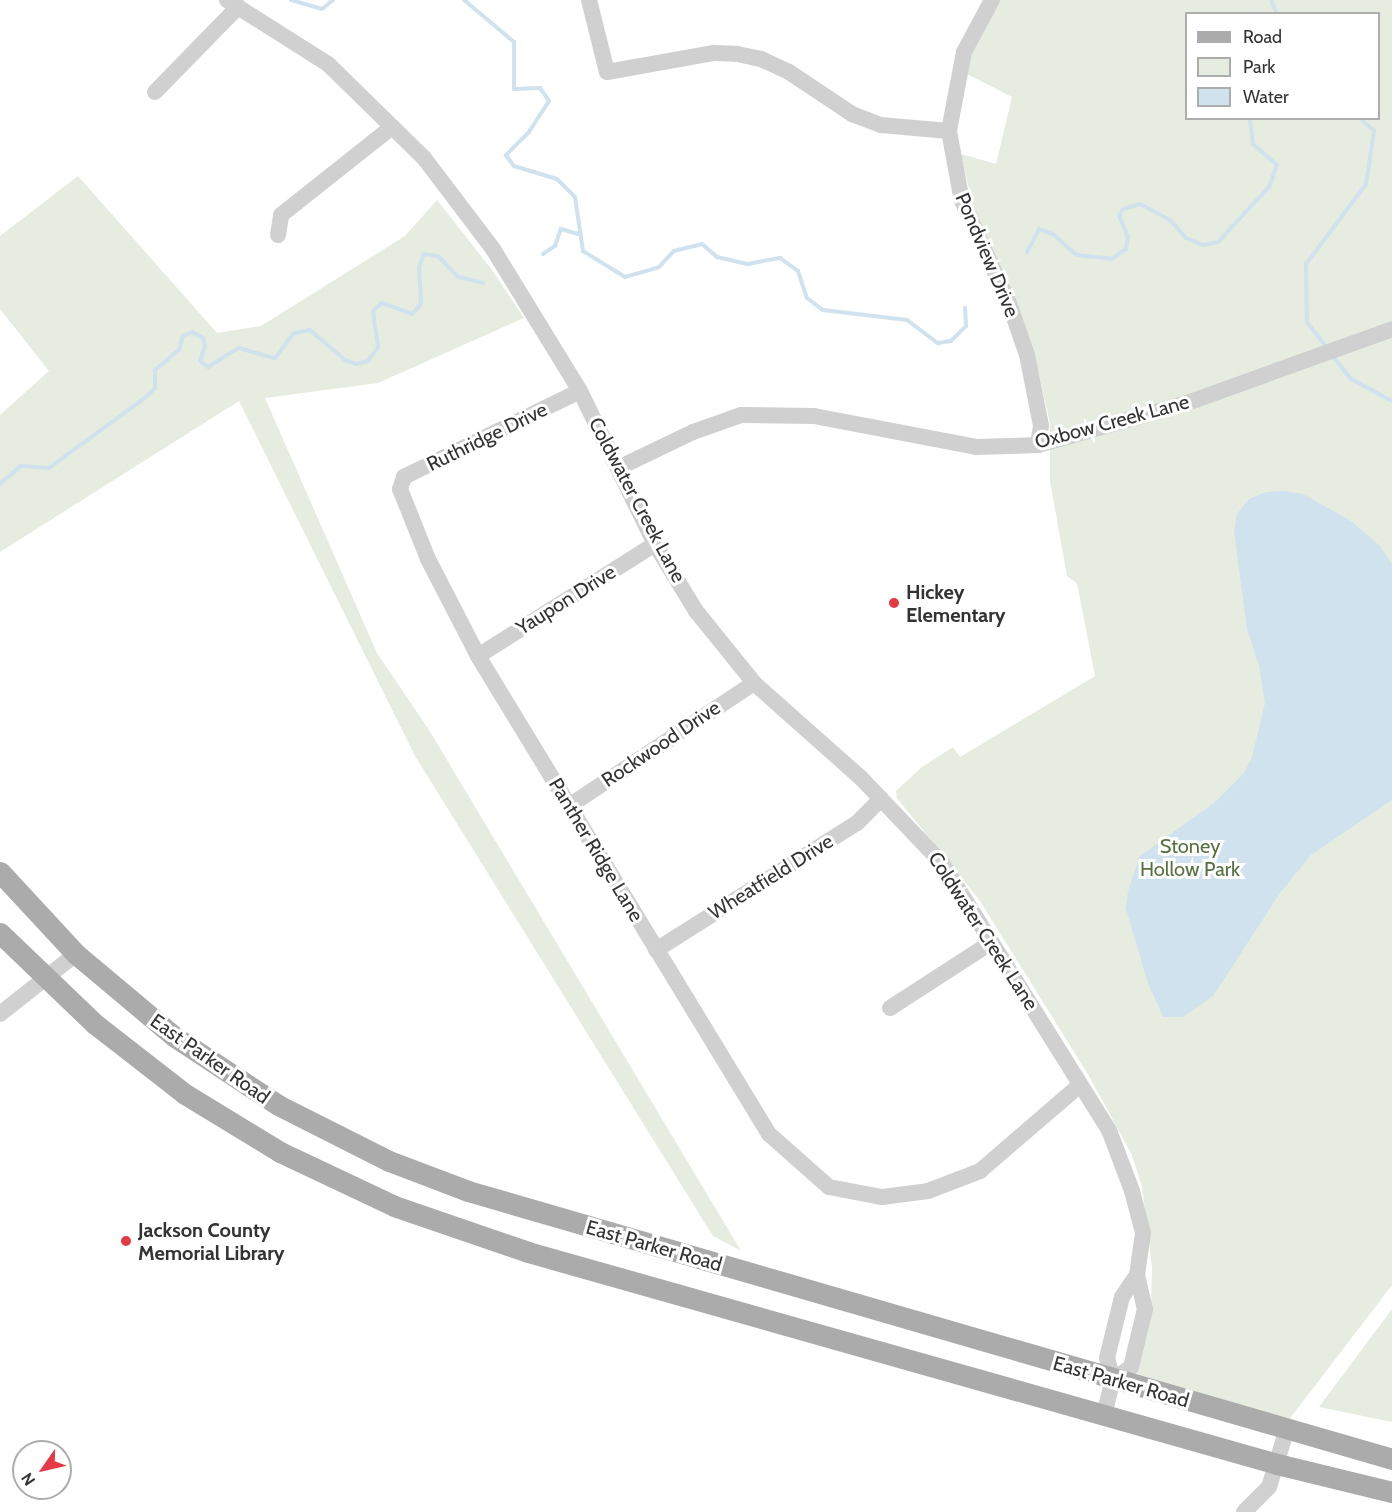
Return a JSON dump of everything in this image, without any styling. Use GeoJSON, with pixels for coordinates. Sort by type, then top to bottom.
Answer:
{"type":"FeatureCollection","features":[{"type":"Feature","properties":{"kind":"main road","name":"East Parker Road"},"geometry":{"type":"LineString","coordinates":[[0,872],[76,954],[182,1043],[278,1106],[326,1132],[468,1191],[1113,1380],[1392,1459]]}},
{"type":"Feature","properties":{"kind":"main road","name":"East Parker Road"},"geometry":{"type":"LineString","coordinates":[[0,933],[45,980],[117,1043],[200,1104],[342,1184],[463,1232],[1277,1464],[1392,1492]]}},
{"type":"Feature","properties":{"kind":"street"},"geometry":{"type":"LineString","coordinates":[[589,0],[607,72],[714,52],[737,54],[761,59],[789,72],[852,114],[881,125],[949,131]]}},
{"type":"Feature","properties":{"kind":"street","name":"Pondview Drive"},"geometry":{"type":"LineString","coordinates":[[992,0],[964,52],[949,131],[962,201],[1009,303],[1027,355],[1041,426],[1038,445]]}},
{"type":"Feature","properties":{"kind":"street"},"geometry":{"type":"LineString","coordinates":[[155,92],[233,4]]}},
{"type":"Feature","properties":{"kind":"street","name":"Coldwater Creek Lane"},"geometry":{"type":"LineString","coordinates":[[233,4],[328,64],[424,158],[493,249],[580,390],[655,544],[696,611],[754,682],[881,798],[942,863],[1109,1130],[1132,1191],[1143,1233],[1137,1275],[1145,1309],[1131,1367],[1113,1380]]}},
{"type":"Feature","properties":{"kind":"street"},"geometry":{"type":"LineString","coordinates":[[278,235],[281,215],[392,127]]}},
{"type":"Feature","properties":{"kind":"street","name":"Oxbow Creek Lane"},"geometry":{"type":"LineString","coordinates":[[618,468],[693,432],[741,415],[814,416],[976,447],[1038,445],[1187,403],[1392,329]]}},
{"type":"Feature","properties":{"kind":"street","name":"Ruthridge Drive"},"geometry":{"type":"LineString","coordinates":[[400,489],[404,477],[580,390]]}},
{"type":"Feature","properties":{"kind":"street","name":"Panther Ridge Lane"},"geometry":{"type":"LineString","coordinates":[[400,489],[428,559],[478,656],[656,950],[770,1134],[829,1187],[882,1197],[928,1191],[980,1171],[1080,1085]]}},
{"type":"Feature","properties":{"kind":"street","name":"Yaupon Drive"},"geometry":{"type":"LineString","coordinates":[[478,656],[655,544]]}},
{"type":"Feature","properties":{"kind":"street","name":"Rockwood Drive"},"geometry":{"type":"LineString","coordinates":[[569,806],[754,682]]}},
{"type":"Feature","properties":{"kind":"street","name":"Wheatfield Drive"},"geometry":{"type":"LineString","coordinates":[[656,950],[857,822],[881,798]]}},
{"type":"Feature","properties":{"kind":"street"},"geometry":{"type":"LineString","coordinates":[[890,1008],[992,942]]}},
{"type":"Feature","properties":{"kind":"street"},"geometry":{"type":"LineString","coordinates":[[0,1014],[76,954]]}},
{"type":"Feature","properties":{"kind":"street","name":"Coldwater Creek Lane"},"geometry":{"type":"LineString","coordinates":[[1104,1415],[1113,1380],[1107,1359],[1122,1297],[1137,1275]]}},
{"type":"Feature","properties":{"kind":"street"},"geometry":{"type":"LineString","coordinates":[[1244,1512],[1269,1487],[1287,1429]]}},
{"type":"Feature","properties":{"kind":"green space","name":"Stoney Hollow Park"},"geometry":{"type":"Polygon","coordinates":[[[991,0],[1392,0],[1392,1285],[1288,1421],[1136,1377],[1151,1306],[1152,1267],[1142,1187],[1132,1155],[1089,1076],[980,901],[897,798],[896,791],[922,767],[953,747],[960,757],[1095,676],[1077,583],[1067,576],[1050,481],[1050,424],[1036,362],[973,207],[961,154],[996,164],[1012,97],[965,73],[991,0]]]}},
{"type":"Feature","properties":{"kind":"green space"},"geometry":{"type":"Polygon","coordinates":[[[78,176],[217,333],[261,326],[405,236],[437,200],[492,270],[524,318],[378,383],[265,398],[377,653],[429,730],[741,1251],[713,1236],[415,756],[239,401],[0,552],[0,415],[49,371],[0,309],[0,236],[78,176]]]}},
{"type":"Feature","properties":{"kind":"green space"},"geometry":{"type":"Polygon","coordinates":[[[1392,1309],[1392,1422],[1319,1407],[1392,1309]]]}},
{"type":"Feature","properties":{"kind":"water"},"geometry":{"type":"Polygon","coordinates":[[[1285,491],[1303,494],[1351,521],[1380,546],[1392,564],[1392,800],[1311,855],[1280,893],[1213,996],[1183,1017],[1163,1017],[1148,983],[1126,909],[1128,891],[1140,856],[1214,803],[1244,773],[1252,757],[1265,703],[1259,666],[1247,629],[1234,531],[1237,514],[1249,499],[1266,492],[1285,491]]]}},
{"type":"Feature","properties":{"kind":"waterway"},"geometry":{"type":"LineString","coordinates":[[291,0],[322,9],[333,0]]}},
{"type":"Feature","properties":{"kind":"waterway"},"geometry":{"type":"LineString","coordinates":[[464,0],[514,42],[514,89],[540,88],[549,101],[529,132],[506,155],[514,166],[557,179],[575,197],[583,251],[625,277],[659,267],[674,251],[702,244],[717,257],[748,264],[780,258],[798,271],[807,298],[823,310],[907,320],[938,343],[951,341],[966,326],[965,308]]}},
{"type":"Feature","properties":{"kind":"waterway"},"geometry":{"type":"LineString","coordinates":[[1271,0],[1276,12]]}},
{"type":"Feature","properties":{"kind":"waterway"},"geometry":{"type":"LineString","coordinates":[[1027,252],[1039,229],[1053,234],[1076,255],[1112,259],[1126,249],[1128,237],[1119,216],[1123,209],[1140,204],[1170,220],[1186,238],[1203,245],[1218,242],[1269,187],[1277,165],[1253,144],[1250,120]]}},
{"type":"Feature","properties":{"kind":"waterway"},"geometry":{"type":"LineString","coordinates":[[1328,349],[1307,322],[1306,264],[1366,184],[1374,131],[1362,120]]}},
{"type":"Feature","properties":{"kind":"waterway"},"geometry":{"type":"LineString","coordinates":[[543,254],[555,246],[561,229],[578,234]]}},
{"type":"Feature","properties":{"kind":"waterway"},"geometry":{"type":"LineString","coordinates":[[0,484],[21,466],[49,468],[146,397],[155,388],[155,370],[179,350],[183,336],[192,332],[203,338],[205,346],[200,361],[208,367],[239,348],[275,358],[294,333],[310,330],[345,360],[356,364],[368,361],[378,347],[373,311],[382,303],[412,314],[421,304],[419,267],[424,254],[438,256],[458,277],[483,283]]}},
{"type":"Feature","properties":{"kind":"waterway"},"geometry":{"type":"LineString","coordinates":[[1332,355],[1351,379],[1392,401]]}},
{"type":"Feature","properties":{"kind":"place","name":"Hickey Elementary"},"geometry":{"type":"Point","coordinates":[894,603]}},
{"type":"Feature","properties":{"kind":"place","name":"Jackson County Memorial Library"},"geometry":{"type":"Point","coordinates":[126,1241]}}]}
